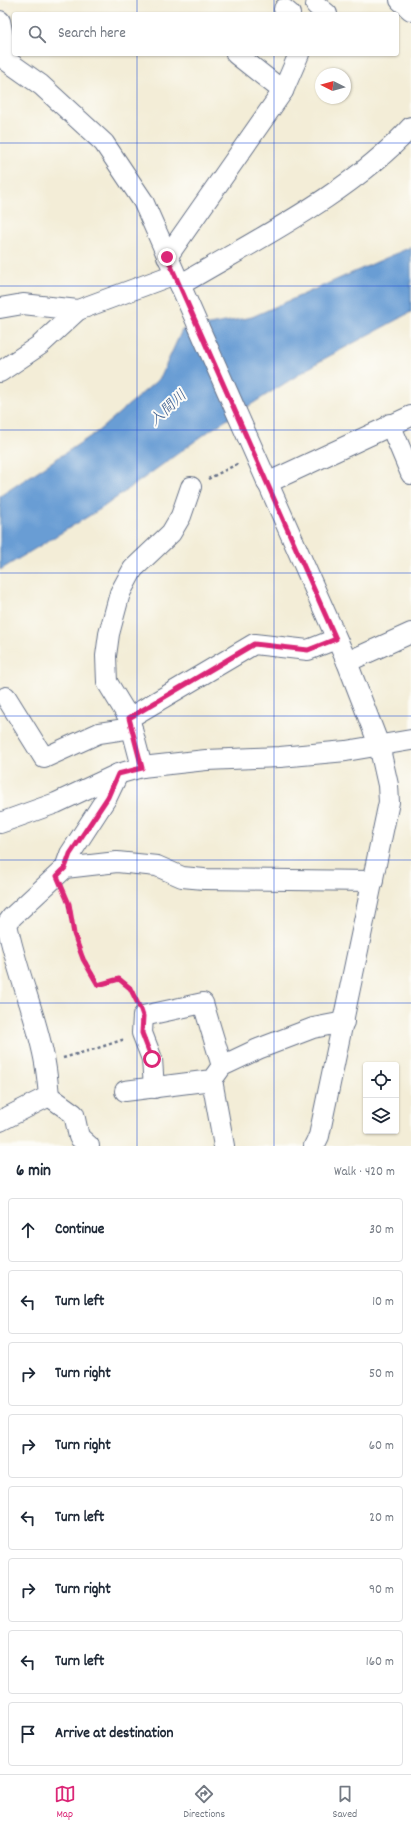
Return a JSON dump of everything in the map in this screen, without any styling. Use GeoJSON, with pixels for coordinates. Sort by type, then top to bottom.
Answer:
{"type":"FeatureCollection","features":[{"type":"Feature","properties":{"kind":"street"},"geometry":{"type":"LineString","coordinates":[[400,0],[411,10]]}},
{"type":"Feature","properties":{"kind":"street"},"geometry":{"type":"LineString","coordinates":[[0,21],[5,46],[0,56],[41,85],[104,143],[143,201],[347,662],[379,745],[388,785],[388,802],[344,1022],[319,1136],[314,1146]]}},
{"type":"Feature","properties":{"kind":"street"},"geometry":{"type":"LineString","coordinates":[[239,56],[283,90]]}},
{"type":"Feature","properties":{"kind":"street"},"geometry":{"type":"LineString","coordinates":[[176,277],[283,90],[298,56]]}},
{"type":"Feature","properties":{"kind":"street"},"geometry":{"type":"LineString","coordinates":[[0,372],[40,345],[78,310],[176,277],[328,197],[394,145],[411,127]]}},
{"type":"Feature","properties":{"kind":"street"},"geometry":{"type":"LineString","coordinates":[[0,308],[23,304],[78,310]]}},
{"type":"Feature","properties":{"kind":"street"},"geometry":{"type":"LineString","coordinates":[[267,483],[390,424],[411,416]]}},
{"type":"Feature","properties":{"kind":"street"},"geometry":{"type":"LineString","coordinates":[[390,424],[411,474]]}},
{"type":"Feature","properties":{"kind":"street"},"geometry":{"type":"LineString","coordinates":[[142,768],[130,723],[107,682],[106,656],[120,593],[133,569],[171,533],[181,516],[191,487]]}},
{"type":"Feature","properties":{"kind":"street"},"geometry":{"type":"LineString","coordinates":[[347,662],[411,633]]}},
{"type":"Feature","properties":{"kind":"street"},"geometry":{"type":"LineString","coordinates":[[6,697],[44,758],[99,733],[130,723],[254,644],[308,650],[336,639]]}},
{"type":"Feature","properties":{"kind":"street"},"geometry":{"type":"LineString","coordinates":[[0,823],[56,803],[118,774],[142,768],[206,760],[280,757],[339,752],[411,740]]}},
{"type":"Feature","properties":{"kind":"street"},"geometry":{"type":"LineString","coordinates":[[89,1146],[79,1137],[74,1114],[49,1096],[45,1062],[29,1003],[16,965],[7,924],[12,917],[61,872],[70,854],[108,797],[118,774]]}},
{"type":"Feature","properties":{"kind":"street"},"geometry":{"type":"LineString","coordinates":[[61,872],[117,862],[157,866],[182,877],[204,879],[233,881],[373,881]]}},
{"type":"Feature","properties":{"kind":"street"},"geometry":{"type":"LineString","coordinates":[[154,1088],[152,1059],[142,1025],[203,1003],[217,1073],[224,1146]]}},
{"type":"Feature","properties":{"kind":"street"},"geometry":{"type":"LineString","coordinates":[[124,1091],[154,1088],[217,1073],[258,1049],[313,1028],[344,1022]]}},
{"type":"Feature","properties":{"kind":"street"},"geometry":{"type":"LineString","coordinates":[[0,1121],[49,1096]]}},
{"type":"Feature","properties":{"kind":"path"},"geometry":{"type":"LineString","coordinates":[[191,487],[255,456]]}},
{"type":"Feature","properties":{"kind":"path"},"geometry":{"type":"LineString","coordinates":[[45,1062],[95,1050],[142,1025],[130,988],[119,979],[98,985],[83,959],[74,934],[69,904],[61,872]]}},
{"type":"Feature","properties":{"kind":"water","name":"入間川"},"geometry":{"type":"Polygon","coordinates":[[[411,247],[411,312],[322,360],[212,429],[102,508],[0,570],[0,496],[97,432],[160,378],[182,330],[252,317],[411,247]]]}},
{"type":"Feature","properties":{"kind":"route"},"geometry":{"type":"LineString","coordinates":[[152,1059],[142,1033],[143,1016],[130,988],[119,979],[98,985],[83,959],[74,934],[69,904],[57,876],[65,868],[70,854],[108,797],[118,774],[142,768],[129,718],[254,644],[308,650],[336,639],[167,257]]}}]}
